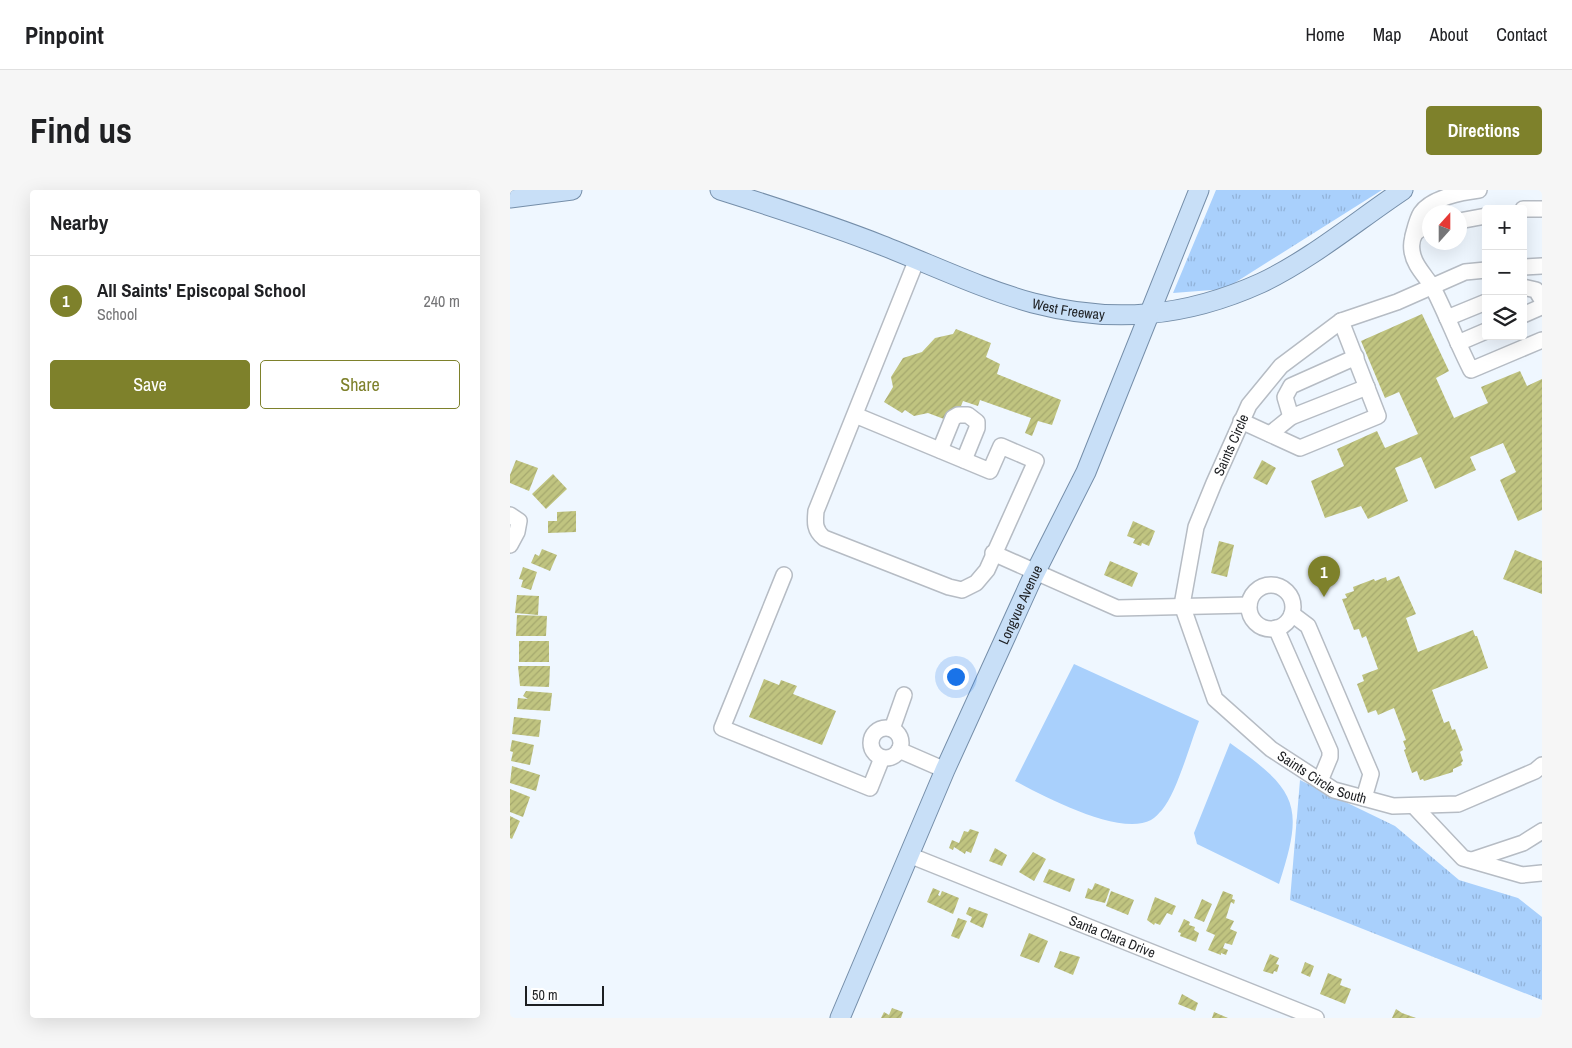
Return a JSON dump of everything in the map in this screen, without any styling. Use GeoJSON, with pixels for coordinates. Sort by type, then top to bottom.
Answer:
{"type":"FeatureCollection","features":[{"type":"Feature","properties":{"kind":"main road"},"geometry":{"type":"LineString","coordinates":[[510,198],[572,190]]}},
{"type":"Feature","properties":{"kind":"main road","name":"West Freeway"},"geometry":{"type":"LineString","coordinates":[[720,190],[823,222],[1033,303],[1094,313],[1151,315],[1196,306],[1262,282],[1307,256],[1403,190]]}},
{"type":"Feature","properties":{"kind":"main road","name":"Longvue Avenue"},"geometry":{"type":"LineString","coordinates":[[840,1018],[945,770],[1036,572],[1086,472],[1151,315],[1199,190]]}},
{"type":"Feature","properties":{"kind":"street"},"geometry":{"type":"LineString","coordinates":[[1479,190],[1469,191],[1427,206],[1420,214],[1420,231],[1412,251],[1419,268],[1432,286],[1472,370],[1542,340]]}},
{"type":"Feature","properties":{"kind":"street"},"geometry":{"type":"LineString","coordinates":[[1527,210],[1542,209]]}},
{"type":"Feature","properties":{"kind":"street"},"geometry":{"type":"LineString","coordinates":[[1467,220],[1482,217]]}},
{"type":"Feature","properties":{"kind":"street"},"geometry":{"type":"LineString","coordinates":[[855,415],[990,471],[1001,446],[1036,461],[987,570],[976,583],[962,590],[824,538],[818,533],[815,524],[816,511],[917,259]]}},
{"type":"Feature","properties":{"kind":"street"},"geometry":{"type":"LineString","coordinates":[[1527,267],[1542,266]]}},
{"type":"Feature","properties":{"kind":"street","name":"Saints Circle"},"geometry":{"type":"LineString","coordinates":[[1182,606],[1196,526],[1248,405],[1281,366],[1342,321],[1465,272],[1482,270]]}},
{"type":"Feature","properties":{"kind":"street"},"geometry":{"type":"LineString","coordinates":[[1527,288],[1540,294],[1541,309],[1527,314]]}},
{"type":"Feature","properties":{"kind":"street"},"geometry":{"type":"LineString","coordinates":[[1447,318],[1482,304]]}},
{"type":"Feature","properties":{"kind":"street"},"geometry":{"type":"LineString","coordinates":[[1241,422],[1300,448],[1378,416],[1342,321]]}},
{"type":"Feature","properties":{"kind":"street"},"geometry":{"type":"LineString","coordinates":[[1458,343],[1482,333]]}},
{"type":"Feature","properties":{"kind":"street"},"geometry":{"type":"LineString","coordinates":[[1291,417],[1285,397],[1290,386],[1356,357]]}},
{"type":"Feature","properties":{"kind":"street"},"geometry":{"type":"LineString","coordinates":[[1270,434],[1291,417],[1367,387]]}},
{"type":"Feature","properties":{"kind":"street"},"geometry":{"type":"LineString","coordinates":[[940,450],[953,418],[958,415],[968,415],[977,422],[977,428],[964,460]]}},
{"type":"Feature","properties":{"kind":"street"},"geometry":{"type":"LineString","coordinates":[[510,545],[517,532],[514,518]]}},
{"type":"Feature","properties":{"kind":"street"},"geometry":{"type":"LineString","coordinates":[[993,553],[1117,608],[1249,605]]}},
{"type":"Feature","properties":{"kind":"street"},"geometry":{"type":"LineString","coordinates":[[784,575],[722,728],[870,788],[882,758]]}},
{"type":"Feature","properties":{"kind":"street"},"geometry":{"type":"LineString","coordinates":[[1274,585],[1288,593],[1292,601],[1292,614],[1288,621],[1276,628],[1266,628],[1259,625],[1250,612],[1249,605],[1258,590],[1274,585]]}},
{"type":"Feature","properties":{"kind":"street","name":"Saints Circle South"},"geometry":{"type":"LineString","coordinates":[[1182,606],[1215,699],[1271,749],[1334,790],[1393,806],[1458,804],[1540,772]]}},
{"type":"Feature","properties":{"kind":"street"},"geometry":{"type":"LineString","coordinates":[[1292,614],[1308,626],[1371,774],[1364,798]]}},
{"type":"Feature","properties":{"kind":"street"},"geometry":{"type":"LineString","coordinates":[[1276,628],[1330,751],[1330,758],[1320,781]]}},
{"type":"Feature","properties":{"kind":"street"},"geometry":{"type":"LineString","coordinates":[[892,729],[904,694]]}},
{"type":"Feature","properties":{"kind":"street"},"geometry":{"type":"LineString","coordinates":[[892,729],[900,740],[899,750],[892,757],[882,758],[873,752],[872,738],[878,730],[892,729]]}},
{"type":"Feature","properties":{"kind":"street"},"geometry":{"type":"LineString","coordinates":[[899,750],[945,770]]}},
{"type":"Feature","properties":{"kind":"street"},"geometry":{"type":"LineString","coordinates":[[1414,806],[1463,858],[1522,875],[1542,873]]}},
{"type":"Feature","properties":{"kind":"street"},"geometry":{"type":"LineString","coordinates":[[1472,860],[1523,843],[1542,831]]}},
{"type":"Feature","properties":{"kind":"street","name":"Santa Clara Drive"},"geometry":{"type":"LineString","coordinates":[[909,855],[1316,1018]]}},
{"type":"Feature","properties":{"kind":"green space"},"geometry":{"type":"Polygon","coordinates":[[[1216,190],[1382,190],[1225,289],[1173,293],[1216,190]]]}},
{"type":"Feature","properties":{"kind":"green space"},"geometry":{"type":"Polygon","coordinates":[[[1074,664],[1199,721],[1173,792],[1162,810],[1151,820],[1137,824],[1102,819],[1082,813],[1015,781],[1074,664]]]}},
{"type":"Feature","properties":{"kind":"green space"},"geometry":{"type":"Polygon","coordinates":[[[1230,743],[1270,774],[1282,787],[1289,802],[1293,817],[1292,835],[1279,884],[1197,844],[1194,833],[1230,743]]]}},
{"type":"Feature","properties":{"kind":"green space"},"geometry":{"type":"Polygon","coordinates":[[[1300,780],[1395,826],[1459,880],[1518,898],[1542,917],[1542,1000],[1290,900],[1300,780]]]}},
{"type":"Feature","properties":{"kind":"building"},"geometry":{"type":"Polygon","coordinates":[[[1422,314],[1449,371],[1436,378],[1454,418],[1488,403],[1481,387],[1520,371],[1527,386],[1542,379],[1542,510],[1518,521],[1500,480],[1516,472],[1503,443],[1470,457],[1476,470],[1435,489],[1421,457],[1395,468],[1408,501],[1368,519],[1361,506],[1325,518],[1311,481],[1344,466],[1337,449],[1377,431],[1385,448],[1418,434],[1399,392],[1385,398],[1361,341],[1422,314]]]}},
{"type":"Feature","properties":{"kind":"building"},"geometry":{"type":"Polygon","coordinates":[[[956,329],[991,343],[986,357],[1000,364],[997,374],[1061,400],[1052,425],[1038,421],[1032,436],[1025,433],[1031,418],[980,400],[978,406],[963,401],[949,436],[939,433],[944,419],[928,413],[914,416],[905,410],[902,413],[884,402],[893,387],[891,377],[903,358],[922,352],[935,338],[953,334],[956,329]]]}},
{"type":"Feature","properties":{"kind":"building"},"geometry":{"type":"Polygon","coordinates":[[[516,460],[538,468],[529,491],[510,483],[510,475],[516,460]]]}},
{"type":"Feature","properties":{"kind":"building"},"geometry":{"type":"Polygon","coordinates":[[[1262,460],[1276,468],[1267,485],[1253,478],[1262,460]]]}},
{"type":"Feature","properties":{"kind":"building"},"geometry":{"type":"Polygon","coordinates":[[[553,474],[567,489],[546,509],[532,494],[553,474]]]}},
{"type":"Feature","properties":{"kind":"building"},"geometry":{"type":"Polygon","coordinates":[[[576,511],[576,532],[548,533],[548,521],[557,521],[557,512],[576,511]]]}},
{"type":"Feature","properties":{"kind":"building"},"geometry":{"type":"Polygon","coordinates":[[[1133,521],[1155,531],[1149,546],[1142,543],[1141,546],[1133,543],[1135,539],[1127,536],[1133,521]]]}},
{"type":"Feature","properties":{"kind":"building"},"geometry":{"type":"Polygon","coordinates":[[[1219,541],[1234,545],[1227,577],[1211,573],[1219,541]]]}},
{"type":"Feature","properties":{"kind":"building"},"geometry":{"type":"Polygon","coordinates":[[[542,549],[557,555],[550,571],[531,563],[535,554],[539,556],[542,549]]]}},
{"type":"Feature","properties":{"kind":"building"},"geometry":{"type":"Polygon","coordinates":[[[1515,550],[1542,561],[1542,594],[1503,579],[1515,550]]]}},
{"type":"Feature","properties":{"kind":"building"},"geometry":{"type":"Polygon","coordinates":[[[1110,561],[1138,573],[1132,587],[1104,575],[1110,561]]]}},
{"type":"Feature","properties":{"kind":"building"},"geometry":{"type":"Polygon","coordinates":[[[523,567],[537,572],[531,590],[521,587],[523,580],[519,579],[523,567]]]}},
{"type":"Feature","properties":{"kind":"building"},"geometry":{"type":"Polygon","coordinates":[[[1399,576],[1416,614],[1406,618],[1418,652],[1473,630],[1475,636],[1477,636],[1488,668],[1432,690],[1444,723],[1449,721],[1452,730],[1455,729],[1463,750],[1460,752],[1463,761],[1462,765],[1453,769],[1453,772],[1424,781],[1423,779],[1420,780],[1417,771],[1412,773],[1404,750],[1406,749],[1403,741],[1406,740],[1394,708],[1378,715],[1376,710],[1368,713],[1357,684],[1364,681],[1362,675],[1378,669],[1366,636],[1362,638],[1359,629],[1354,630],[1342,599],[1347,598],[1345,594],[1354,591],[1353,587],[1374,579],[1375,581],[1386,577],[1387,581],[1399,576]]]}},
{"type":"Feature","properties":{"kind":"building"},"geometry":{"type":"Polygon","coordinates":[[[517,595],[539,596],[538,615],[515,613],[517,595]]]}},
{"type":"Feature","properties":{"kind":"building"},"geometry":{"type":"Polygon","coordinates":[[[517,615],[547,616],[546,636],[516,636],[517,615]]]}},
{"type":"Feature","properties":{"kind":"building"},"geometry":{"type":"Polygon","coordinates":[[[519,641],[549,641],[549,662],[519,662],[519,641]]]}},
{"type":"Feature","properties":{"kind":"building"},"geometry":{"type":"Polygon","coordinates":[[[518,666],[550,666],[549,687],[520,686],[518,666]]]}},
{"type":"Feature","properties":{"kind":"building"},"geometry":{"type":"Polygon","coordinates":[[[764,679],[779,685],[781,680],[797,686],[793,694],[836,711],[822,745],[749,717],[764,679]]]}},
{"type":"Feature","properties":{"kind":"building"},"geometry":{"type":"Polygon","coordinates":[[[526,691],[552,693],[550,711],[517,709],[518,698],[528,699],[523,696],[526,691]]]}},
{"type":"Feature","properties":{"kind":"building"},"geometry":{"type":"Polygon","coordinates":[[[514,717],[541,720],[539,737],[512,734],[514,717]]]}},
{"type":"Feature","properties":{"kind":"building"},"geometry":{"type":"Polygon","coordinates":[[[512,740],[534,745],[530,765],[511,761],[513,752],[510,751],[512,740]]]}},
{"type":"Feature","properties":{"kind":"building"},"geometry":{"type":"Polygon","coordinates":[[[512,766],[540,775],[536,791],[510,783],[512,766]]]}},
{"type":"Feature","properties":{"kind":"building"},"geometry":{"type":"Polygon","coordinates":[[[510,789],[530,797],[523,817],[510,812],[510,789]]]}},
{"type":"Feature","properties":{"kind":"building"},"geometry":{"type":"Polygon","coordinates":[[[510,816],[520,821],[512,839],[510,838],[510,816]]]}},
{"type":"Feature","properties":{"kind":"building"},"geometry":{"type":"Polygon","coordinates":[[[970,829],[979,832],[971,853],[966,851],[965,854],[954,847],[953,850],[949,848],[952,840],[959,843],[964,831],[968,832],[970,829]]]}},
{"type":"Feature","properties":{"kind":"building"},"geometry":{"type":"Polygon","coordinates":[[[995,848],[1007,855],[1002,866],[989,861],[995,848]]]}},
{"type":"Feature","properties":{"kind":"building"},"geometry":{"type":"Polygon","coordinates":[[[1033,852],[1046,859],[1034,881],[1019,872],[1033,852]]]}},
{"type":"Feature","properties":{"kind":"building"},"geometry":{"type":"Polygon","coordinates":[[[1049,869],[1075,879],[1070,892],[1043,882],[1049,869]]]}},
{"type":"Feature","properties":{"kind":"building"},"geometry":{"type":"Polygon","coordinates":[[[1095,883],[1110,889],[1105,903],[1085,898],[1088,888],[1092,890],[1095,883]]]}},
{"type":"Feature","properties":{"kind":"building"},"geometry":{"type":"Polygon","coordinates":[[[933,888],[940,891],[938,895],[940,896],[942,891],[959,898],[953,914],[927,902],[933,888]]]}},
{"type":"Feature","properties":{"kind":"building"},"geometry":{"type":"Polygon","coordinates":[[[1111,891],[1134,900],[1128,915],[1106,906],[1111,891]]]}},
{"type":"Feature","properties":{"kind":"building"},"geometry":{"type":"Polygon","coordinates":[[[1223,891],[1233,895],[1232,899],[1235,900],[1234,904],[1231,902],[1226,918],[1234,921],[1230,929],[1237,932],[1232,945],[1225,943],[1223,948],[1228,950],[1226,955],[1208,950],[1215,935],[1206,931],[1223,891]]]}},
{"type":"Feature","properties":{"kind":"building"},"geometry":{"type":"Polygon","coordinates":[[[1155,897],[1176,906],[1172,915],[1167,913],[1160,925],[1155,923],[1154,925],[1147,920],[1155,897]]]}},
{"type":"Feature","properties":{"kind":"building"},"geometry":{"type":"Polygon","coordinates":[[[1202,899],[1212,904],[1204,922],[1194,918],[1202,899]]]}},
{"type":"Feature","properties":{"kind":"building"},"geometry":{"type":"Polygon","coordinates":[[[969,907],[988,914],[983,928],[970,922],[972,917],[966,914],[969,907]]]}},
{"type":"Feature","properties":{"kind":"building"},"geometry":{"type":"Polygon","coordinates":[[[958,918],[967,921],[959,939],[951,936],[958,918]]]}},
{"type":"Feature","properties":{"kind":"building"},"geometry":{"type":"Polygon","coordinates":[[[1184,919],[1190,922],[1189,925],[1195,927],[1194,930],[1199,933],[1196,942],[1180,936],[1181,933],[1178,932],[1184,919]]]}},
{"type":"Feature","properties":{"kind":"building"},"geometry":{"type":"Polygon","coordinates":[[[1029,933],[1048,941],[1039,963],[1020,956],[1029,933]]]}},
{"type":"Feature","properties":{"kind":"building"},"geometry":{"type":"Polygon","coordinates":[[[1060,951],[1080,957],[1073,975],[1054,967],[1060,951]]]}},
{"type":"Feature","properties":{"kind":"building"},"geometry":{"type":"Polygon","coordinates":[[[1270,954],[1279,958],[1276,964],[1279,965],[1277,972],[1274,971],[1273,974],[1263,971],[1270,954]]]}},
{"type":"Feature","properties":{"kind":"building"},"geometry":{"type":"Polygon","coordinates":[[[1305,962],[1314,966],[1310,977],[1301,973],[1305,962]]]}},
{"type":"Feature","properties":{"kind":"building"},"geometry":{"type":"Polygon","coordinates":[[[1328,973],[1342,979],[1340,985],[1351,989],[1345,1004],[1320,994],[1328,973]]]}},
{"type":"Feature","properties":{"kind":"building"},"geometry":{"type":"Polygon","coordinates":[[[1182,994],[1198,1003],[1195,1011],[1178,1004],[1182,994]]]}},
{"type":"Feature","properties":{"kind":"building"},"geometry":{"type":"Polygon","coordinates":[[[892,1008],[903,1012],[901,1018],[881,1018],[884,1012],[889,1015],[892,1008]]]}},
{"type":"Feature","properties":{"kind":"building"},"geometry":{"type":"Polygon","coordinates":[[[1396,1009],[1402,1013],[1416,1018],[1392,1018],[1396,1009]]]}},
{"type":"Feature","properties":{"kind":"building"},"geometry":{"type":"Polygon","coordinates":[[[1214,1012],[1228,1018],[1212,1018],[1214,1012]]]}},
{"type":"Feature","properties":{"kind":"place","name":"All Saints' Episcopal School"},"geometry":{"type":"Point","coordinates":[1324,597]}}]}
